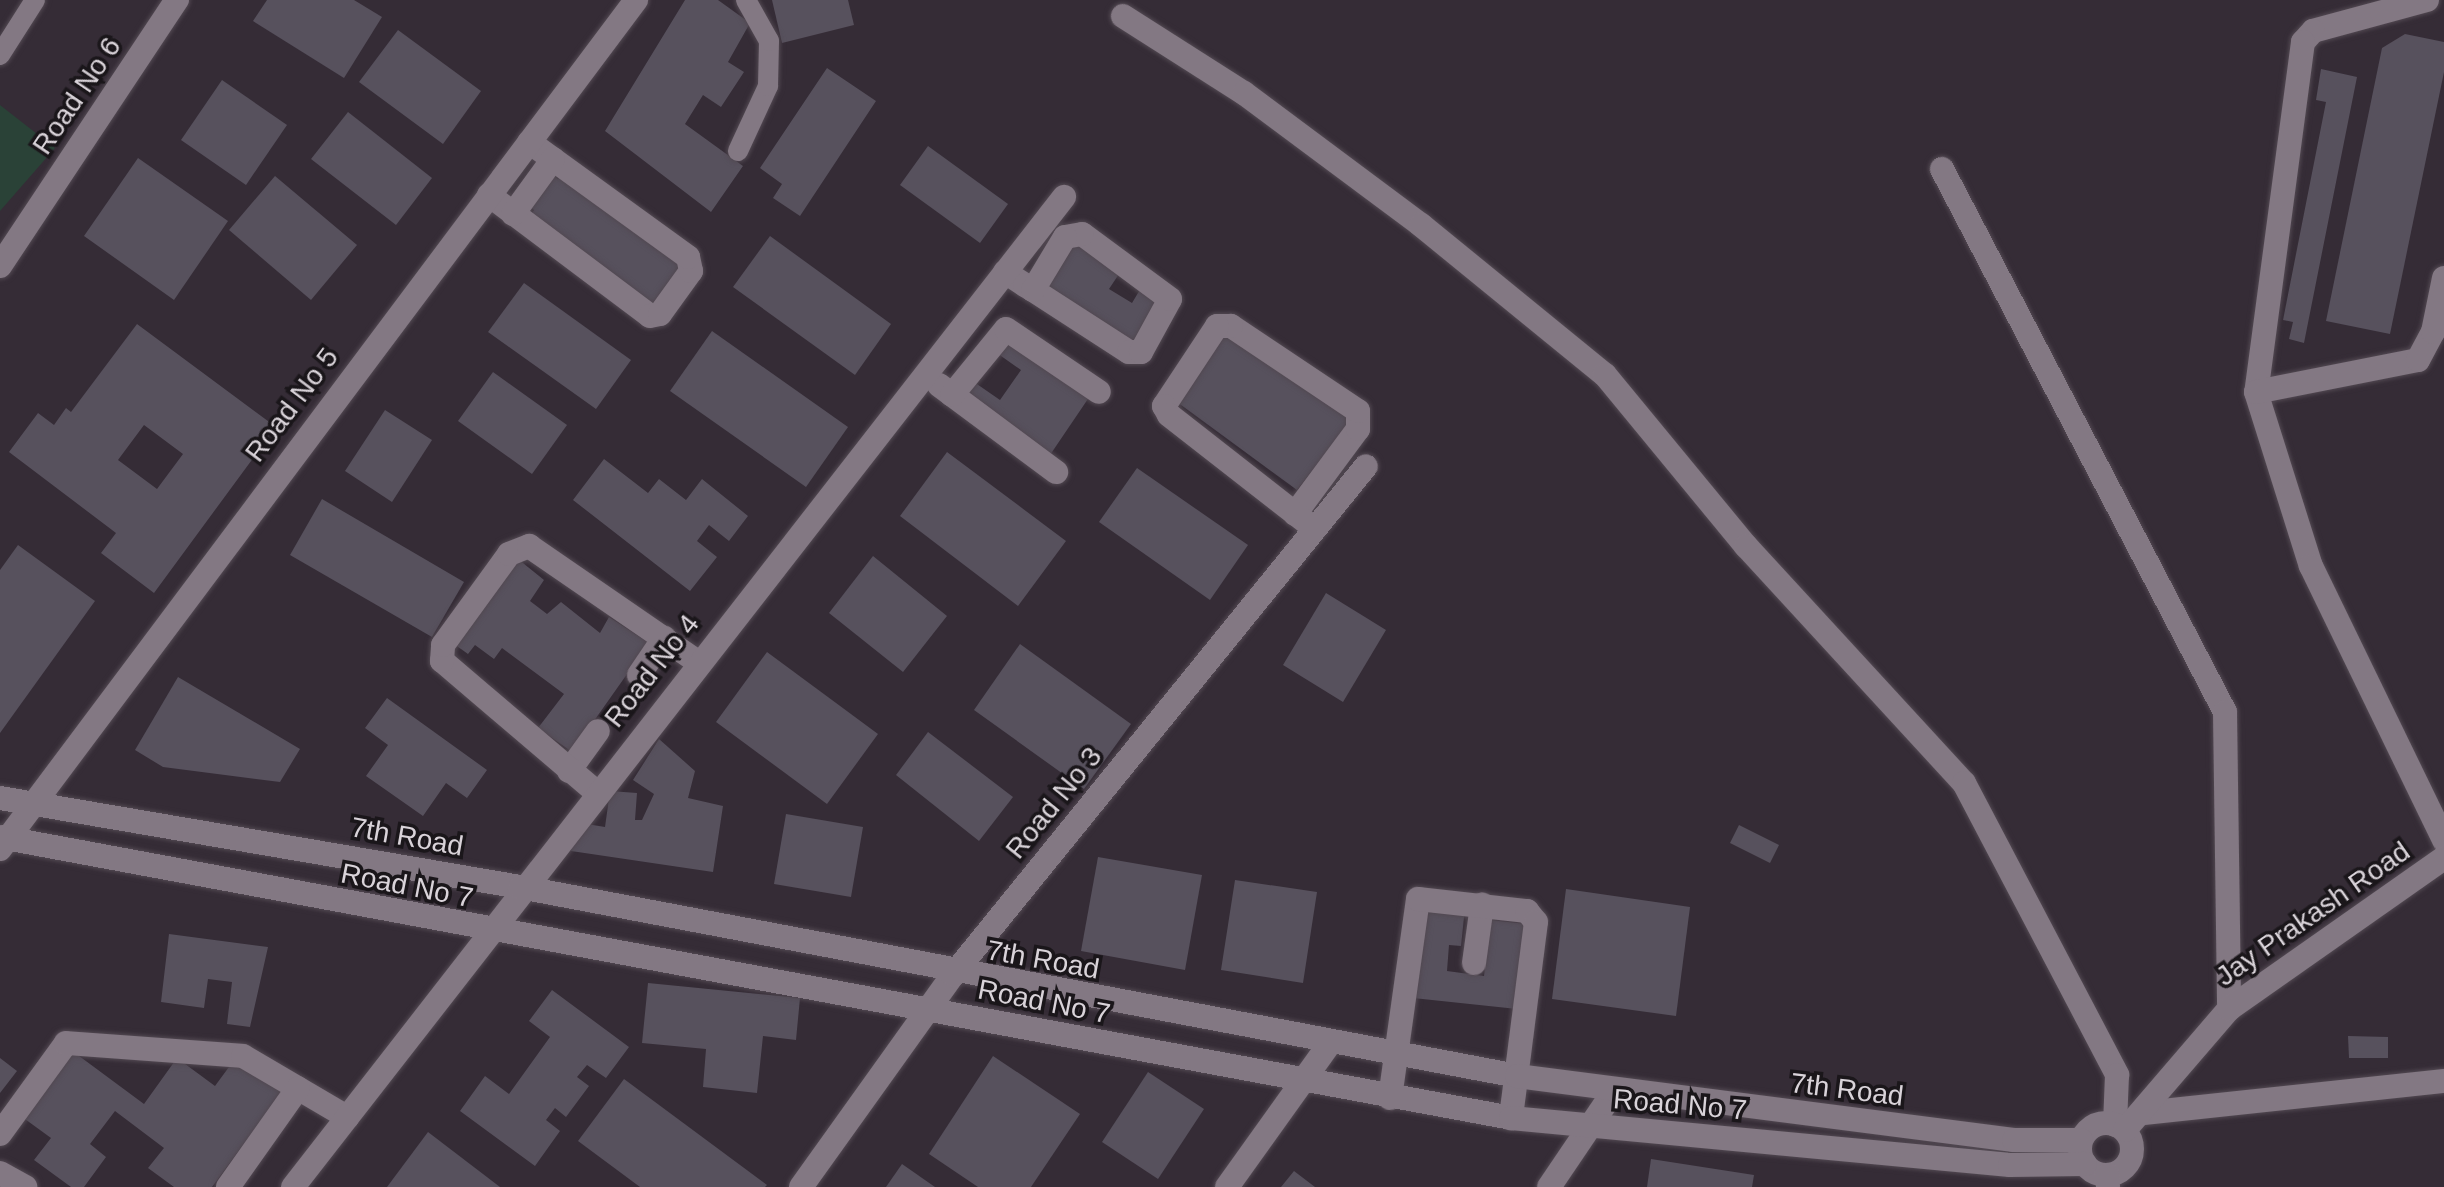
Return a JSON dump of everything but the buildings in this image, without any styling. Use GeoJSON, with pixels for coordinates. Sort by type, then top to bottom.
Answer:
{"type":"FeatureCollection","features":[{"type":"Feature","properties":{"kind":"street","name":"Road No 6"},"geometry":{"type":"LineString","coordinates":[[0,266],[177,0]]}},
{"type":"Feature","properties":{"kind":"street","name":"Road No 5"},"geometry":{"type":"LineString","coordinates":[[3,842],[29,803],[636,0]]}},
{"type":"Feature","properties":{"kind":"street"},"geometry":{"type":"LineString","coordinates":[[2427,0],[2313,31],[2303,42],[2256,392],[2311,566],[2444,840]]}},
{"type":"Feature","properties":{"kind":"street"},"geometry":{"type":"LineString","coordinates":[[1123,16],[1244,93],[1409,216],[1605,375],[1746,546],[1964,783],[2117,1075],[2120,1128],[2128,1161],[2108,1181],[2083,1152]]}},
{"type":"Feature","properties":{"kind":"street"},"geometry":{"type":"LineString","coordinates":[[489,195],[650,316],[660,314],[691,271],[688,257],[529,142]]}},
{"type":"Feature","properties":{"kind":"street"},"geometry":{"type":"LineString","coordinates":[[513,214],[553,159]]}},
{"type":"Feature","properties":{"kind":"street"},"geometry":{"type":"LineString","coordinates":[[1942,169],[2225,712],[2229,1009]]}},
{"type":"Feature","properties":{"kind":"street","name":"Road No 4"},"geometry":{"type":"LineString","coordinates":[[293,1187],[520,887],[1064,197]]}},
{"type":"Feature","properties":{"kind":"street"},"geometry":{"type":"LineString","coordinates":[[1005,272],[1129,352],[1141,352],[1170,299],[1082,234],[1065,237],[1033,290]]}},
{"type":"Feature","properties":{"kind":"street"},"geometry":{"type":"LineString","coordinates":[[2256,392],[2418,360],[2433,332],[2444,278]]}},
{"type":"Feature","properties":{"kind":"street"},"geometry":{"type":"LineString","coordinates":[[1295,514],[1358,429],[1358,411],[1231,326],[1217,326],[1164,406],[1295,514],[1315,529]]}},
{"type":"Feature","properties":{"kind":"street"},"geometry":{"type":"LineString","coordinates":[[952,395],[988,368],[1006,329],[1099,392]]}},
{"type":"Feature","properties":{"kind":"street"},"geometry":{"type":"LineString","coordinates":[[925,374],[1056,472]]}},
{"type":"Feature","properties":{"kind":"street","name":"Road No 3"},"geometry":{"type":"LineString","coordinates":[[801,1187],[953,975],[1366,466]]}},
{"type":"Feature","properties":{"kind":"street"},"geometry":{"type":"LineString","coordinates":[[595,791],[448,671],[441,653],[451,633],[509,554],[529,546],[698,662]]}},
{"type":"Feature","properties":{"kind":"street"},"geometry":{"type":"LineString","coordinates":[[639,675],[664,638]]}},
{"type":"Feature","properties":{"kind":"street"},"geometry":{"type":"LineString","coordinates":[[569,771],[598,731]]}},
{"type":"Feature","properties":{"kind":"street","name":"7th Road"},"geometry":{"type":"LineString","coordinates":[[0,798],[520,887],[953,975],[1517,1076],[1614,1091],[2014,1140],[2083,1152]]}},
{"type":"Feature","properties":{"kind":"street","name":"Road No 7"},"geometry":{"type":"LineString","coordinates":[[3,842],[488,933],[926,1010],[1305,1083],[1511,1118],[2010,1165],[2083,1152]]}},
{"type":"Feature","properties":{"kind":"street","name":"Jay Prakash Road"},"geometry":{"type":"LineString","coordinates":[[2083,1152],[2091,1127],[2120,1128],[2144,1113],[2229,1009],[2444,858]]}},
{"type":"Feature","properties":{"kind":"street"},"geometry":{"type":"LineString","coordinates":[[1390,1098],[1414,906],[1425,898],[1527,911],[1536,922],[1511,1118]]}},
{"type":"Feature","properties":{"kind":"street"},"geometry":{"type":"LineString","coordinates":[[1474,963],[1482,905]]}},
{"type":"Feature","properties":{"kind":"street"},"geometry":{"type":"LineString","coordinates":[[1227,1187],[1305,1083],[1331,1042]]}},
{"type":"Feature","properties":{"kind":"street"},"geometry":{"type":"LineString","coordinates":[[0,1134],[66,1043],[239,1055],[347,1117]]}},
{"type":"Feature","properties":{"kind":"street"},"geometry":{"type":"LineString","coordinates":[[2144,1113],[2444,1081]]}},
{"type":"Feature","properties":{"kind":"street"},"geometry":{"type":"LineString","coordinates":[[228,1187],[298,1088]]}},
{"type":"Feature","properties":{"kind":"street"},"geometry":{"type":"LineString","coordinates":[[1549,1187],[1614,1091]]}},
{"type":"Feature","properties":{"kind":"street"},"geometry":{"type":"LineString","coordinates":[[0,1173],[25,1187]]}},
{"type":"Feature","properties":{"kind":"lane"},"geometry":{"type":"LineString","coordinates":[[0,55],[35,0]]}},
{"type":"Feature","properties":{"kind":"lane"},"geometry":{"type":"LineString","coordinates":[[738,151],[768,86],[769,41],[746,0]]}},
{"type":"Feature","properties":{"kind":"green space"},"geometry":{"type":"Polygon","coordinates":[[[0,105],[55,148],[0,211],[0,105]]]}}]}
